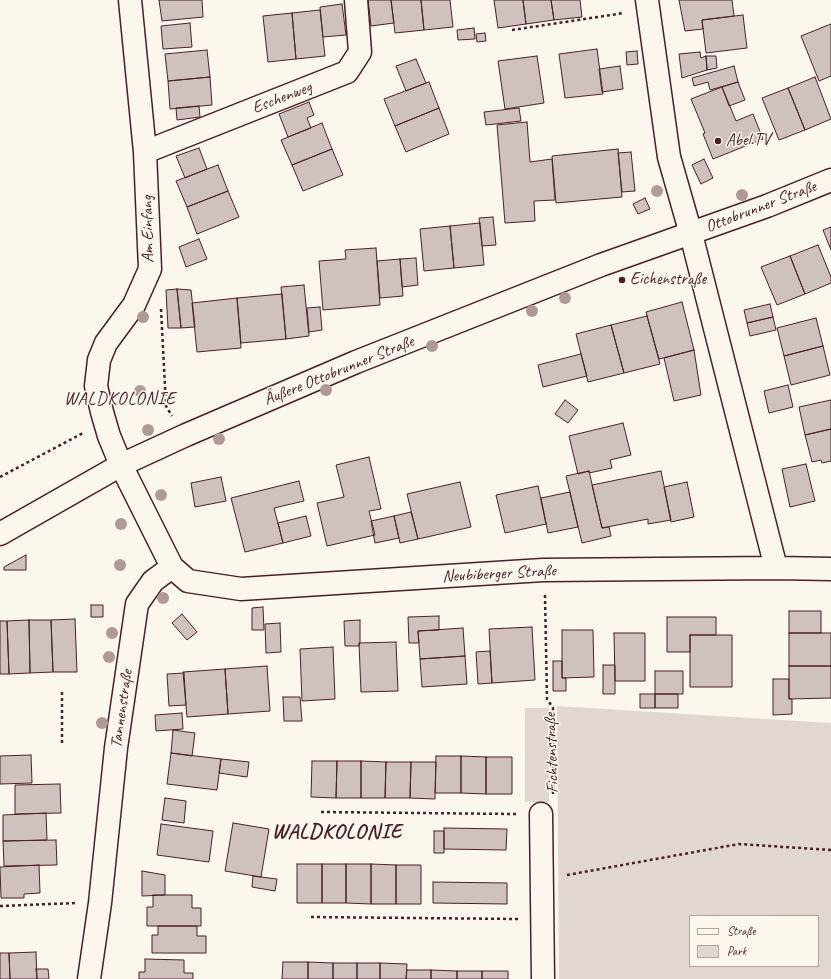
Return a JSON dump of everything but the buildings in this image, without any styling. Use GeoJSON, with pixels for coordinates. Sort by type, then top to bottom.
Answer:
{"type":"FeatureCollection","features":[{"type":"Feature","properties":{"kind":"street","name":"Am Einfang"},"geometry":{"type":"LineString","coordinates":[[121,465],[104,421],[96,386],[99,360],[106,343],[134,305],[150,268],[145,152],[130,0]]}},
{"type":"Feature","properties":{"kind":"street","name":"Eschenweg"},"geometry":{"type":"LineString","coordinates":[[145,152],[347,72],[360,52],[356,0]]}},
{"type":"Feature","properties":{"kind":"street"},"geometry":{"type":"LineString","coordinates":[[648,5],[669,157],[691,234],[776,568]]}},
{"type":"Feature","properties":{"kind":"street","name":"Ottobrunner Straße"},"geometry":{"type":"LineString","coordinates":[[691,234],[831,180]]}},
{"type":"Feature","properties":{"kind":"street","name":"Äußere Ottobrunner Straße"},"geometry":{"type":"LineString","coordinates":[[0,534],[121,465],[186,435],[356,362],[601,266],[691,234]]}},
{"type":"Feature","properties":{"kind":"street"},"geometry":{"type":"LineString","coordinates":[[121,465],[172,567]]}},
{"type":"Feature","properties":{"kind":"street","name":"Neubiberger Straße"},"geometry":{"type":"LineString","coordinates":[[172,567],[188,581],[241,589],[544,570],[831,569]]}},
{"type":"Feature","properties":{"kind":"street","name":"Tannenstraße"},"geometry":{"type":"LineString","coordinates":[[89,979],[100,903],[116,748],[137,604],[153,582],[172,567]]}},
{"type":"Feature","properties":{"kind":"street","name":"Fichtenstraße"},"geometry":{"type":"LineString","coordinates":[[541,814],[543,979]]}},
{"type":"Feature","properties":{"kind":"path"},"geometry":{"type":"LineString","coordinates":[[512,30],[648,5]]}},
{"type":"Feature","properties":{"kind":"path"},"geometry":{"type":"LineString","coordinates":[[161,308],[166,406]]}},
{"type":"Feature","properties":{"kind":"path"},"geometry":{"type":"LineString","coordinates":[[0,477],[104,421]]}},
{"type":"Feature","properties":{"kind":"path","name":"Fichtenstraße"},"geometry":{"type":"LineString","coordinates":[[541,814],[553,803],[553,708],[547,699],[544,570]]}},
{"type":"Feature","properties":{"kind":"path"},"geometry":{"type":"LineString","coordinates":[[62,691],[62,743]]}},
{"type":"Feature","properties":{"kind":"path"},"geometry":{"type":"LineString","coordinates":[[321,812],[541,814]]}},
{"type":"Feature","properties":{"kind":"path"},"geometry":{"type":"LineString","coordinates":[[542,880],[739,844],[831,850]]}},
{"type":"Feature","properties":{"kind":"path"},"geometry":{"type":"LineString","coordinates":[[0,906],[100,903]]}},
{"type":"Feature","properties":{"kind":"path"},"geometry":{"type":"LineString","coordinates":[[310,917],[542,919]]}},
{"type":"Feature","properties":{"kind":"green space"},"geometry":{"type":"Polygon","coordinates":[[[557,706],[831,723],[831,979],[559,979],[557,706]]]}},
{"type":"Feature","properties":{"kind":"green space"},"geometry":{"type":"Polygon","coordinates":[[[525,708],[549,708],[549,802],[525,802],[525,708]]]}},
{"type":"Feature","properties":{"kind":"place","name":"Abel.TV"},"geometry":{"type":"Point","coordinates":[718,141]}},
{"type":"Feature","properties":{"kind":"place","name":"Eichenstraße"},"geometry":{"type":"Point","coordinates":[622,280]}},
{"type":"Feature","properties":{"kind":"district","name":"WALDKOLONIE"},"geometry":{"type":"Point","coordinates":[120,399]}},
{"type":"Feature","properties":{"kind":"district","name":"WALDKOLONIE"},"geometry":{"type":"Point","coordinates":[337,832]}}]}
